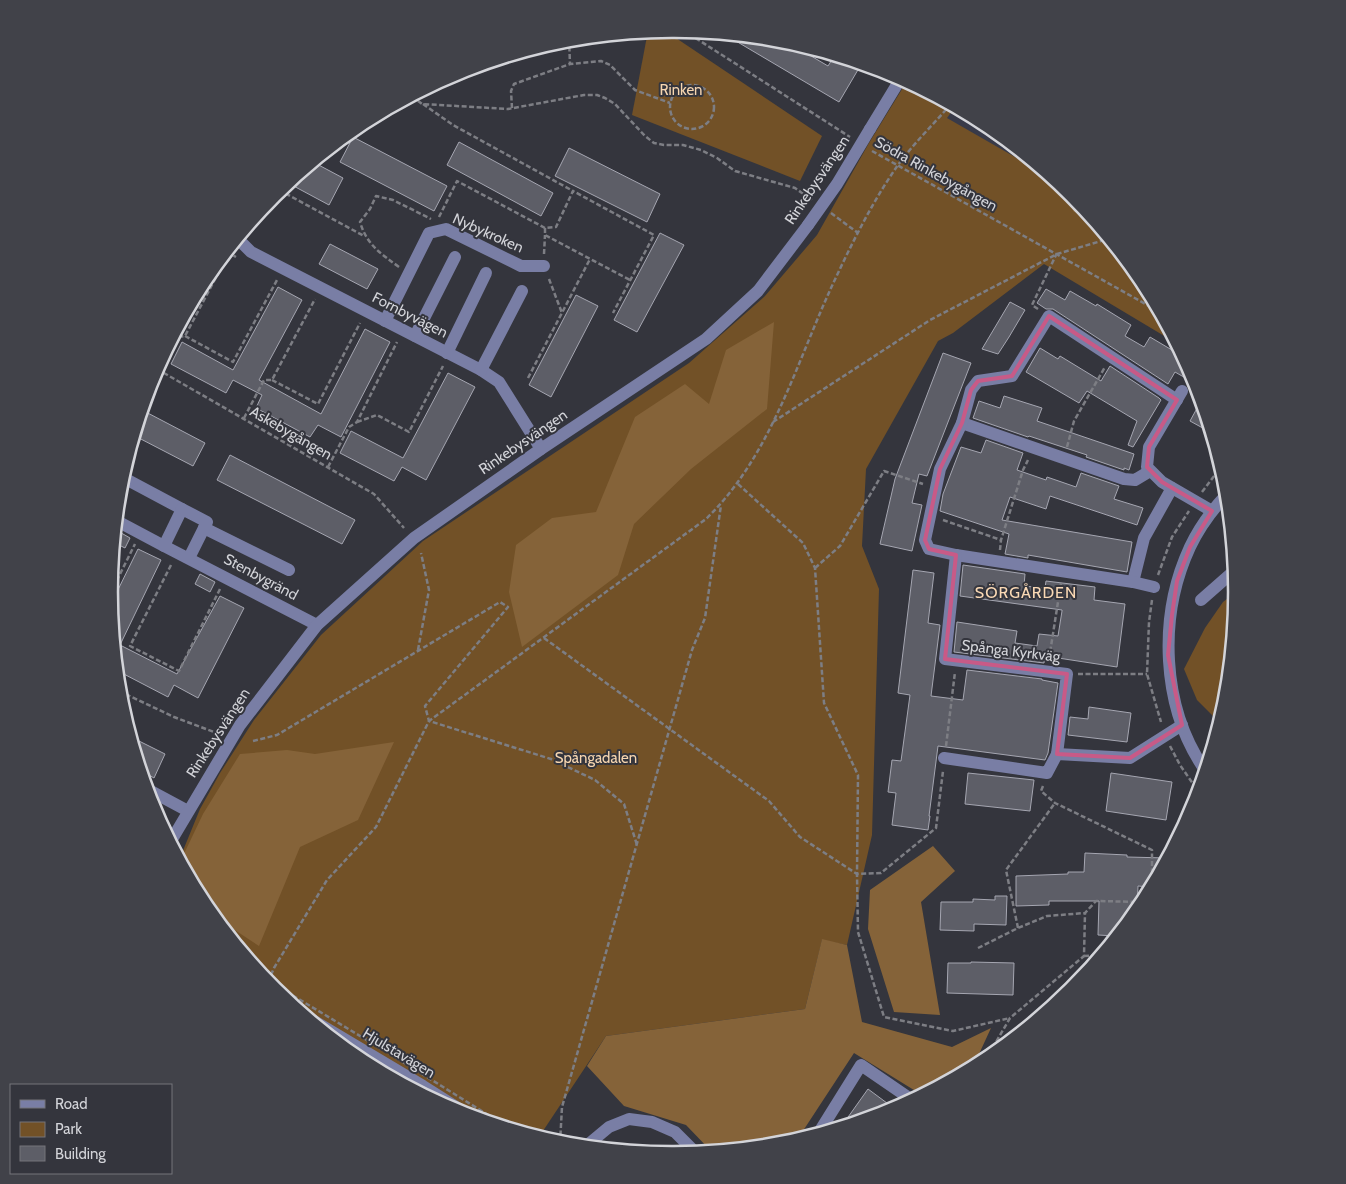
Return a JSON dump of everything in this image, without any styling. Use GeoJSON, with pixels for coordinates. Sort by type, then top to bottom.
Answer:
{"type":"FeatureCollection","features":[{"type":"Feature","properties":{"kind":"street","name":"Rinkebysvängen"},"geometry":{"type":"LineString","coordinates":[[175,834],[240,725],[317,625],[414,538],[541,449],[706,338],[758,291],[837,184],[897,85]]}},
{"type":"Feature","properties":{"kind":"street","name":"Nybykroken"},"geometry":{"type":"LineString","coordinates":[[385,321],[429,233],[446,229],[521,266],[544,266]]}},
{"type":"Feature","properties":{"kind":"street","name":"Fornbyvägen"},"geometry":{"type":"LineString","coordinates":[[242,243],[251,252],[481,370],[499,382],[541,449]]}},
{"type":"Feature","properties":{"kind":"street"},"geometry":{"type":"LineString","coordinates":[[415,336],[455,257]]}},
{"type":"Feature","properties":{"kind":"street"},"geometry":{"type":"LineString","coordinates":[[447,353],[486,273]]}},
{"type":"Feature","properties":{"kind":"street"},"geometry":{"type":"LineString","coordinates":[[481,370],[522,291]]}},
{"type":"Feature","properties":{"kind":"street"},"geometry":{"type":"LineString","coordinates":[[1154,588],[1133,582],[956,555],[930,549],[925,540],[940,469],[962,423],[971,390],[978,382],[1012,376],[1049,316],[1111,357],[1180,395],[1149,447],[1147,467],[1162,482],[1212,511]]}},
{"type":"Feature","properties":{"kind":"street"},"geometry":{"type":"LineString","coordinates":[[962,423],[1124,479],[1135,480],[1150,471]]}},
{"type":"Feature","properties":{"kind":"street"},"geometry":{"type":"LineString","coordinates":[[130,481],[206,522],[204,528],[183,555]]}},
{"type":"Feature","properties":{"kind":"street"},"geometry":{"type":"LineString","coordinates":[[1133,582],[1144,538],[1172,488]]}},
{"type":"Feature","properties":{"kind":"street"},"geometry":{"type":"LineString","coordinates":[[1201,762],[1182,725],[1173,694],[1168,655],[1177,581],[1190,547],[1212,511],[1220,502]]}},
{"type":"Feature","properties":{"kind":"street"},"geometry":{"type":"LineString","coordinates":[[164,546],[182,509]]}},
{"type":"Feature","properties":{"kind":"street","name":"Stenbygränd"},"geometry":{"type":"LineString","coordinates":[[123,524],[317,625]]}},
{"type":"Feature","properties":{"kind":"street"},"geometry":{"type":"LineString","coordinates":[[204,528],[289,570]]}},
{"type":"Feature","properties":{"kind":"street","name":"Spånga Kyrkväg"},"geometry":{"type":"LineString","coordinates":[[956,555],[945,659],[1067,674],[1057,754],[1047,773]]}},
{"type":"Feature","properties":{"kind":"street"},"geometry":{"type":"LineString","coordinates":[[1201,600],[1227,576]]}},
{"type":"Feature","properties":{"kind":"street"},"geometry":{"type":"LineString","coordinates":[[1057,754],[1130,758],[1182,725]]}},
{"type":"Feature","properties":{"kind":"street"},"geometry":{"type":"LineString","coordinates":[[944,758],[1047,773]]}},
{"type":"Feature","properties":{"kind":"street"},"geometry":{"type":"LineString","coordinates":[[157,795],[188,811]]}},
{"type":"Feature","properties":{"kind":"street","name":"Hjulstavägen"},"geometry":{"type":"LineString","coordinates":[[353,1045],[426,1088]]}},
{"type":"Feature","properties":{"kind":"street"},"geometry":{"type":"LineString","coordinates":[[823,1126],[860,1065],[905,1095]]}},
{"type":"Feature","properties":{"kind":"street"},"geometry":{"type":"LineString","coordinates":[[592,1141],[609,1128],[629,1119],[652,1122],[675,1132],[689,1146]]}},
{"type":"Feature","properties":{"kind":"path","name":"Södra Rinkebygången"},"geometry":{"type":"LineString","coordinates":[[696,39],[857,142]]}},
{"type":"Feature","properties":{"kind":"path"},"geometry":{"type":"LineString","coordinates":[[569,47],[570,64]]}},
{"type":"Feature","properties":{"kind":"path"},"geometry":{"type":"LineString","coordinates":[[512,108],[511,90],[514,84],[570,64],[601,61],[606,62],[635,90],[670,103]]}},
{"type":"Feature","properties":{"kind":"path"},"geometry":{"type":"LineString","coordinates":[[697,85],[710,93],[713,99],[713,114],[704,126],[690,129],[683,127],[672,118],[670,103],[672,96],[683,86],[697,85]]}},
{"type":"Feature","properties":{"kind":"path"},"geometry":{"type":"LineString","coordinates":[[422,104],[512,108],[584,95],[597,95],[615,104],[654,143],[683,145],[701,150],[717,158],[735,171],[796,188]]}},
{"type":"Feature","properties":{"kind":"path"},"geometry":{"type":"LineString","coordinates":[[418,101],[454,125],[654,235],[613,312]]}},
{"type":"Feature","properties":{"kind":"path"},"geometry":{"type":"LineString","coordinates":[[271,974],[328,880],[376,827],[429,721],[706,519],[738,484],[785,398],[831,289],[858,233],[897,166],[945,109]]}},
{"type":"Feature","properties":{"kind":"path","name":"Södra Rinkebygången"},"geometry":{"type":"LineString","coordinates":[[865,146],[897,166],[1147,305]]}},
{"type":"Feature","properties":{"kind":"path"},"geometry":{"type":"LineString","coordinates":[[364,236],[360,222],[370,209],[376,196],[393,200],[437,223],[457,181],[545,228],[556,227],[573,191]]}},
{"type":"Feature","properties":{"kind":"path"},"geometry":{"type":"LineString","coordinates":[[287,194],[364,236],[380,254],[409,273]]}},
{"type":"Feature","properties":{"kind":"path"},"geometry":{"type":"LineString","coordinates":[[545,228],[544,266],[562,313]]}},
{"type":"Feature","properties":{"kind":"path"},"geometry":{"type":"LineString","coordinates":[[545,236],[630,280]]}},
{"type":"Feature","properties":{"kind":"path"},"geometry":{"type":"LineString","coordinates":[[772,422],[930,320],[1057,254],[1102,241]]}},
{"type":"Feature","properties":{"kind":"path"},"geometry":{"type":"LineString","coordinates":[[1049,316],[1032,305],[1057,254]]}},
{"type":"Feature","properties":{"kind":"path"},"geometry":{"type":"LineString","coordinates":[[528,378],[590,259]]}},
{"type":"Feature","properties":{"kind":"path"},"geometry":{"type":"LineString","coordinates":[[182,336],[185,336],[233,362],[278,278]]}},
{"type":"Feature","properties":{"kind":"path"},"geometry":{"type":"LineString","coordinates":[[185,336],[214,281]]}},
{"type":"Feature","properties":{"kind":"path"},"geometry":{"type":"LineString","coordinates":[[272,380],[314,298],[322,302]]}},
{"type":"Feature","properties":{"kind":"path"},"geometry":{"type":"LineString","coordinates":[[244,418],[264,380],[272,380],[318,404],[360,322]]}},
{"type":"Feature","properties":{"kind":"path"},"geometry":{"type":"LineString","coordinates":[[357,422],[396,342],[404,346]]}},
{"type":"Feature","properties":{"kind":"path"},"geometry":{"type":"LineString","coordinates":[[1064,458],[1074,421],[1111,357]]}},
{"type":"Feature","properties":{"kind":"path"},"geometry":{"type":"LineString","coordinates":[[328,467],[349,427],[357,422],[376,415],[409,432],[443,366],[435,362]]}},
{"type":"Feature","properties":{"kind":"path","name":"Askebygången"},"geometry":{"type":"LineString","coordinates":[[164,373],[374,494],[404,528]]}},
{"type":"Feature","properties":{"kind":"path"},"geometry":{"type":"LineString","coordinates":[[998,561],[1001,540],[1023,470],[1034,448]]}},
{"type":"Feature","properties":{"kind":"path"},"geometry":{"type":"LineString","coordinates":[[815,568],[840,546],[884,471],[936,489]]}},
{"type":"Feature","properties":{"kind":"path"},"geometry":{"type":"LineString","coordinates":[[738,484],[803,543],[815,568],[824,703],[858,775],[856,874],[858,932],[884,1017],[953,1031],[1010,1018]]}},
{"type":"Feature","properties":{"kind":"path"},"geometry":{"type":"LineString","coordinates":[[560,1135],[562,1107],[692,650],[705,618],[721,504]]}},
{"type":"Feature","properties":{"kind":"path"},"geometry":{"type":"LineString","coordinates":[[929,515],[1001,540]]}},
{"type":"Feature","properties":{"kind":"path"},"geometry":{"type":"LineString","coordinates":[[119,576],[140,533]]}},
{"type":"Feature","properties":{"kind":"path"},"geometry":{"type":"LineString","coordinates":[[418,650],[429,590],[420,553]]}},
{"type":"Feature","properties":{"kind":"path"},"geometry":{"type":"LineString","coordinates":[[183,555],[130,646],[179,670],[226,577]]}},
{"type":"Feature","properties":{"kind":"path"},"geometry":{"type":"LineString","coordinates":[[1046,672],[1063,571]]}},
{"type":"Feature","properties":{"kind":"path"},"geometry":{"type":"LineString","coordinates":[[253,741],[277,736],[500,602],[508,607],[426,706],[429,721]]}},
{"type":"Feature","properties":{"kind":"path"},"geometry":{"type":"LineString","coordinates":[[544,638],[769,801],[800,837],[856,874],[881,873],[936,828],[957,661]]}},
{"type":"Feature","properties":{"kind":"path"},"geometry":{"type":"LineString","coordinates":[[1067,674],[1147,674]]}},
{"type":"Feature","properties":{"kind":"path"},"geometry":{"type":"LineString","coordinates":[[128,695],[174,717],[214,732]]}},
{"type":"Feature","properties":{"kind":"path"},"geometry":{"type":"LineString","coordinates":[[429,721],[551,759],[595,780],[624,804],[636,845]]}},
{"type":"Feature","properties":{"kind":"path"},"geometry":{"type":"LineString","coordinates":[[1047,773],[1041,791],[1055,803],[1152,850],[1152,871]]}},
{"type":"Feature","properties":{"kind":"path"},"geometry":{"type":"LineString","coordinates":[[1018,928],[1006,870],[1055,803]]}},
{"type":"Feature","properties":{"kind":"path"},"geometry":{"type":"LineString","coordinates":[[1084,956],[1085,913],[1096,900],[1133,902]]}},
{"type":"Feature","properties":{"kind":"path"},"geometry":{"type":"LineString","coordinates":[[978,948],[1047,916],[1085,913]]}},
{"type":"Feature","properties":{"kind":"path"},"geometry":{"type":"LineString","coordinates":[[996,1043],[1010,1018],[1084,956],[1092,955]]}},
{"type":"Feature","properties":{"kind":"path"},"geometry":{"type":"LineString","coordinates":[[295,998],[485,1113]]}},
{"type":"Feature","properties":{"kind":"highlighted area"},"geometry":{"type":"Polygon","coordinates":[[[1049,316],[1177,400],[1149,447],[1147,467],[1162,482],[1212,511],[1190,547],[1177,581],[1172,615],[1168,655],[1182,725],[1130,758],[1057,754],[1067,674],[945,659],[956,555],[929,549],[925,540],[940,469],[962,423],[971,390],[978,381],[1012,376],[1049,316]]]}},
{"type":"Feature","properties":{"kind":"shaded area"},"geometry":{"type":"Polygon","coordinates":[[[951,112],[981,131],[1026,164],[946,118],[951,112]]]}},
{"type":"Feature","properties":{"kind":"shaded area"},"geometry":{"type":"Polygon","coordinates":[[[774,322],[767,409],[691,469],[634,524],[618,575],[522,647],[509,592],[516,545],[552,518],[596,512],[635,417],[685,384],[709,404],[726,350],[774,322]]]}},
{"type":"Feature","properties":{"kind":"shaded area"},"geometry":{"type":"Polygon","coordinates":[[[394,742],[358,820],[300,847],[259,946],[232,928],[212,900],[184,853],[203,814],[240,754],[287,750],[315,754],[394,742]]]}},
{"type":"Feature","properties":{"kind":"shaded area"},"geometry":{"type":"Polygon","coordinates":[[[933,846],[955,871],[921,902],[940,1015],[894,1012],[868,929],[870,890],[933,846]]]}},
{"type":"Feature","properties":{"kind":"shaded area"},"geometry":{"type":"Polygon","coordinates":[[[822,939],[847,945],[862,1022],[952,1047],[991,1028],[979,1054],[915,1090],[854,1053],[803,1131],[745,1142],[705,1145],[686,1125],[624,1106],[587,1066],[606,1036],[805,1009],[822,939]]]}},
{"type":"Feature","properties":{"kind":"green space","name":"Rinken"},"geometry":{"type":"Polygon","coordinates":[[[676,38],[822,136],[800,181],[632,115],[647,39],[676,38]]]}},
{"type":"Feature","properties":{"kind":"green space","name":"Spångadalen"},"geometry":{"type":"Polygon","coordinates":[[[903,88],[951,113],[947,118],[1022,161],[1039,175],[1090,226],[1134,284],[1164,336],[1044,264],[953,333],[938,341],[866,469],[862,546],[879,589],[872,835],[847,945],[822,940],[805,1009],[606,1036],[543,1131],[495,1117],[461,1104],[396,1072],[335,1032],[307,1009],[256,958],[212,900],[183,850],[200,809],[220,773],[254,720],[321,635],[423,541],[689,363],[765,296],[817,235],[903,88]]]}},
{"type":"Feature","properties":{"kind":"green space"},"geometry":{"type":"Polygon","coordinates":[[[1228,598],[1223,664],[1213,716],[1197,700],[1184,669],[1205,628],[1223,602],[1228,598]]]}},
{"type":"Feature","properties":{"kind":"building"},"geometry":{"type":"Polygon","coordinates":[[[736,41],[808,54],[828,66],[831,61],[858,70],[839,102],[736,41]]]}},
{"type":"Feature","properties":{"kind":"building"},"geometry":{"type":"Polygon","coordinates":[[[355,138],[447,186],[434,211],[340,162],[351,141],[355,138]]]}},
{"type":"Feature","properties":{"kind":"building"},"geometry":{"type":"Polygon","coordinates":[[[459,142],[553,193],[541,216],[447,165],[459,142]]]}},
{"type":"Feature","properties":{"kind":"building"},"geometry":{"type":"Polygon","coordinates":[[[569,148],[660,194],[647,222],[555,176],[569,148]]]}},
{"type":"Feature","properties":{"kind":"building"},"geometry":{"type":"Polygon","coordinates":[[[319,165],[343,178],[329,205],[295,187],[319,165]]]}},
{"type":"Feature","properties":{"kind":"building"},"geometry":{"type":"Polygon","coordinates":[[[660,233],[684,245],[637,332],[614,320],[660,233]]]}},
{"type":"Feature","properties":{"kind":"building"},"geometry":{"type":"Polygon","coordinates":[[[330,244],[378,269],[367,289],[319,264],[330,244]]]}},
{"type":"Feature","properties":{"kind":"building"},"geometry":{"type":"Polygon","coordinates":[[[278,287],[302,300],[259,380],[321,414],[365,329],[390,342],[341,437],[318,425],[310,437],[256,408],[262,395],[233,380],[226,393],[171,364],[182,342],[233,370],[278,287]]]}},
{"type":"Feature","properties":{"kind":"building"},"geometry":{"type":"Polygon","coordinates":[[[1046,289],[1065,300],[1070,291],[1096,306],[1097,304],[1131,325],[1125,336],[1144,347],[1150,337],[1171,350],[1184,377],[1175,372],[1168,384],[1053,309],[1046,309],[1037,303],[1046,289]]]}},
{"type":"Feature","properties":{"kind":"building"},"geometry":{"type":"Polygon","coordinates":[[[576,295],[598,306],[551,397],[529,385],[576,295]]]}},
{"type":"Feature","properties":{"kind":"building"},"geometry":{"type":"Polygon","coordinates":[[[1010,302],[1025,310],[1009,337],[998,354],[982,349],[1010,302]]]}},
{"type":"Feature","properties":{"kind":"building"},"geometry":{"type":"Polygon","coordinates":[[[1040,348],[1058,359],[1060,356],[1101,381],[1110,366],[1161,400],[1133,447],[1128,445],[1137,421],[1087,391],[1079,403],[1026,372],[1040,348]]]}},
{"type":"Feature","properties":{"kind":"building"},"geometry":{"type":"Polygon","coordinates":[[[943,353],[971,363],[927,476],[919,474],[912,503],[922,505],[912,551],[880,544],[895,479],[943,353]]]}},
{"type":"Feature","properties":{"kind":"building"},"geometry":{"type":"Polygon","coordinates":[[[448,373],[475,387],[426,480],[402,467],[394,481],[340,453],[351,431],[403,458],[448,373]]]}},
{"type":"Feature","properties":{"kind":"building"},"geometry":{"type":"Polygon","coordinates":[[[1004,396],[1042,408],[1037,421],[1134,454],[1129,470],[1124,468],[1124,470],[1086,457],[1087,455],[973,418],[979,401],[1000,408],[1004,396]]]}},
{"type":"Feature","properties":{"kind":"building"},"geometry":{"type":"Polygon","coordinates":[[[1196,410],[1202,428],[1190,421],[1196,410]]]}},
{"type":"Feature","properties":{"kind":"building"},"geometry":{"type":"Polygon","coordinates":[[[148,413],[205,443],[193,466],[140,439],[148,413]]]}},
{"type":"Feature","properties":{"kind":"building"},"geometry":{"type":"Polygon","coordinates":[[[986,440],[1023,453],[1017,470],[1046,480],[1047,477],[1076,487],[1081,473],[1119,486],[1114,499],[1143,508],[1137,525],[1050,496],[1046,509],[1010,497],[1002,520],[1132,542],[1127,572],[1028,555],[1028,558],[1005,554],[1009,534],[940,511],[943,494],[961,447],[981,453],[986,440]]]}},
{"type":"Feature","properties":{"kind":"building"},"geometry":{"type":"Polygon","coordinates":[[[230,455],[355,520],[342,544],[217,480],[230,455]]]}},
{"type":"Feature","properties":{"kind":"building"},"geometry":{"type":"Polygon","coordinates":[[[122,533],[130,538],[125,548],[121,546],[122,533]]]}},
{"type":"Feature","properties":{"kind":"building"},"geometry":{"type":"Polygon","coordinates":[[[138,549],[161,560],[121,642],[120,628],[118,589],[138,549]]]}},
{"type":"Feature","properties":{"kind":"building"},"geometry":{"type":"Polygon","coordinates":[[[963,565],[1025,574],[1024,586],[1045,588],[1046,581],[1095,587],[1094,600],[1125,604],[1117,667],[1045,656],[1044,663],[954,652],[957,622],[1017,631],[1015,643],[1037,646],[1039,634],[1058,636],[1062,611],[960,596],[963,565]]]}},
{"type":"Feature","properties":{"kind":"building"},"geometry":{"type":"Polygon","coordinates":[[[913,570],[934,573],[928,623],[940,625],[931,696],[963,700],[967,670],[1042,679],[1058,683],[1048,753],[1045,760],[938,746],[928,830],[892,825],[896,793],[888,792],[892,760],[901,761],[910,695],[898,693],[913,570]]]}},
{"type":"Feature","properties":{"kind":"building"},"geometry":{"type":"Polygon","coordinates":[[[200,574],[215,582],[210,592],[195,584],[200,574]]]}},
{"type":"Feature","properties":{"kind":"building"},"geometry":{"type":"Polygon","coordinates":[[[220,596],[244,608],[198,698],[174,685],[168,697],[125,675],[121,646],[177,674],[220,596]]]}},
{"type":"Feature","properties":{"kind":"building"},"geometry":{"type":"Polygon","coordinates":[[[1089,707],[1131,713],[1127,742],[1068,735],[1070,717],[1088,719],[1089,707]]]}},
{"type":"Feature","properties":{"kind":"building"},"geometry":{"type":"Polygon","coordinates":[[[139,741],[165,754],[154,778],[150,776],[139,741]]]}},
{"type":"Feature","properties":{"kind":"building"},"geometry":{"type":"Polygon","coordinates":[[[968,773],[1034,780],[1030,811],[965,804],[968,773]]]}},
{"type":"Feature","properties":{"kind":"building"},"geometry":{"type":"Polygon","coordinates":[[[1111,773],[1172,782],[1166,820],[1106,811],[1111,773]]]}},
{"type":"Feature","properties":{"kind":"building"},"geometry":{"type":"Polygon","coordinates":[[[1085,853],[1159,858],[1142,886],[1138,886],[1138,894],[1108,936],[1098,935],[1099,901],[1049,901],[1049,905],[1016,906],[1016,876],[1084,872],[1085,853]]]}},
{"type":"Feature","properties":{"kind":"building"},"geometry":{"type":"Polygon","coordinates":[[[995,896],[1007,896],[1006,925],[974,924],[974,931],[940,930],[941,902],[973,902],[973,899],[995,900],[995,896]]]}},
{"type":"Feature","properties":{"kind":"building"},"geometry":{"type":"Polygon","coordinates":[[[948,963],[1014,963],[1013,995],[947,993],[948,963]]]}},
{"type":"Feature","properties":{"kind":"building"},"geometry":{"type":"Polygon","coordinates":[[[868,1089],[887,1103],[851,1117],[847,1118],[868,1089]]]}},
{"type":"Feature","properties":{"kind":"district","name":"SÖRGÅRDEN"},"geometry":{"type":"Point","coordinates":[1026,592]}}]}
